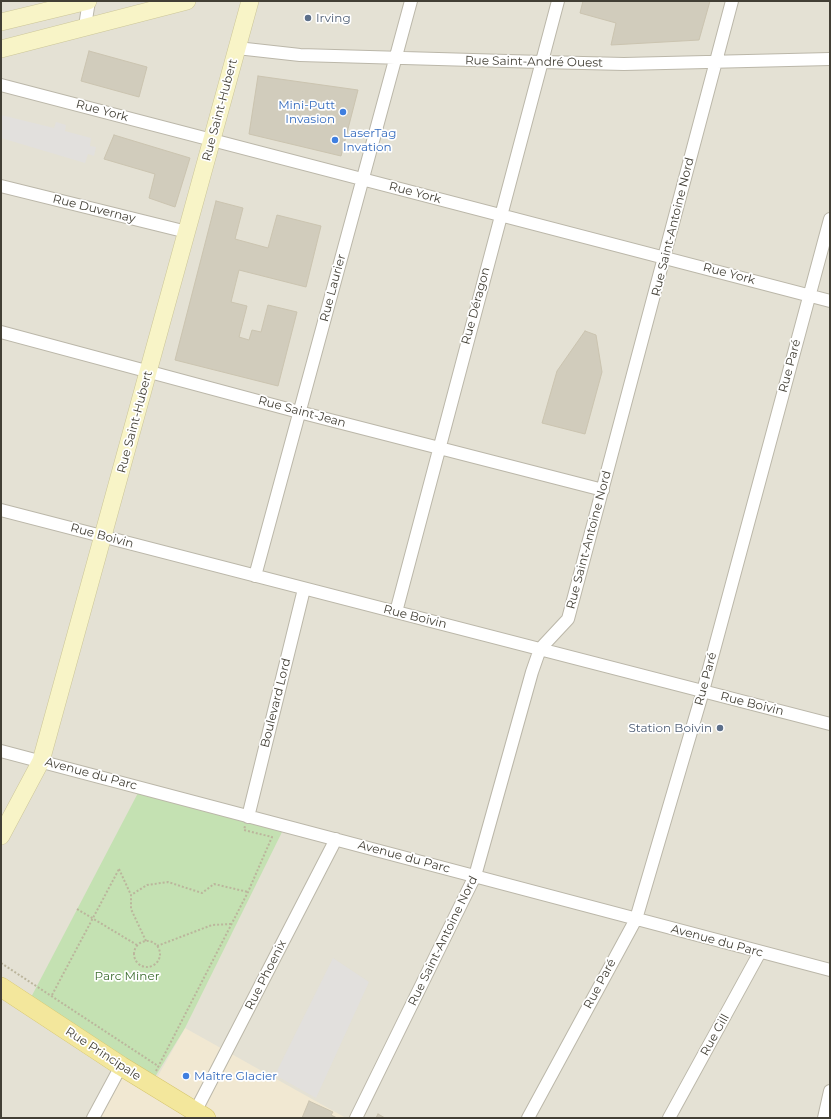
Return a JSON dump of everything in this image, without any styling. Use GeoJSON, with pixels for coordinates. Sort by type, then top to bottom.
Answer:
{"type":"FeatureCollection","features":[{"type":"Feature","properties":{"kind":"main road","name":"Rue Principale"},"geometry":{"type":"LineString","coordinates":[[1,987],[121,1066],[201,1115]]}},
{"type":"Feature","properties":{"kind":"street"},"geometry":{"type":"LineString","coordinates":[[1,22],[88,1],[85,26]]}},
{"type":"Feature","properties":{"kind":"street"},"geometry":{"type":"LineString","coordinates":[[1,49],[85,26],[187,1]]}},
{"type":"Feature","properties":{"kind":"street","name":"Rue Saint-Hubert"},"geometry":{"type":"LineString","coordinates":[[1,836],[41,761],[250,1]]}},
{"type":"Feature","properties":{"kind":"street","name":"Rue Laurier"},"geometry":{"type":"LineString","coordinates":[[255,576],[411,1]]}},
{"type":"Feature","properties":{"kind":"street","name":"Rue Déragon"},"geometry":{"type":"LineString","coordinates":[[396,612],[438,448],[558,1]]}},
{"type":"Feature","properties":{"kind":"street","name":"Rue Saint-Antoine Nord"},"geometry":{"type":"LineString","coordinates":[[356,1118],[475,876],[532,672],[540,649],[568,619],[732,1]]}},
{"type":"Feature","properties":{"kind":"street","name":"Rue Saint-André Ouest"},"geometry":{"type":"LineString","coordinates":[[237,48],[300,55],[624,64],[830,59]]}},
{"type":"Feature","properties":{"kind":"street","name":"Rue York"},"geometry":{"type":"LineString","coordinates":[[1,85],[830,301]]}},
{"type":"Feature","properties":{"kind":"street","name":"Rue Duvernay"},"geometry":{"type":"LineString","coordinates":[[1,186],[187,232]]}},
{"type":"Feature","properties":{"kind":"street","name":"Rue Paré"},"geometry":{"type":"LineString","coordinates":[[528,1118],[636,919],[703,691],[830,219]]}},
{"type":"Feature","properties":{"kind":"street","name":"Rue Saint-Jean"},"geometry":{"type":"LineString","coordinates":[[1,332],[299,412],[603,490]]}},
{"type":"Feature","properties":{"kind":"street","name":"Rue Boivin"},"geometry":{"type":"LineString","coordinates":[[1,510],[830,724]]}},
{"type":"Feature","properties":{"kind":"street","name":"Boulevard Lord"},"geometry":{"type":"LineString","coordinates":[[248,817],[304,589]]}},
{"type":"Feature","properties":{"kind":"street","name":"Avenue du Parc"},"geometry":{"type":"LineString","coordinates":[[1,751],[830,970]]}},
{"type":"Feature","properties":{"kind":"street","name":"Rue Phoenix"},"geometry":{"type":"LineString","coordinates":[[201,1115],[336,839]]}},
{"type":"Feature","properties":{"kind":"street","name":"Rue Gill"},"geometry":{"type":"LineString","coordinates":[[669,1118],[760,952]]}},
{"type":"Feature","properties":{"kind":"street"},"geometry":{"type":"LineString","coordinates":[[93,1118],[121,1066]]}},
{"type":"Feature","properties":{"kind":"street"},"geometry":{"type":"LineString","coordinates":[[824,1118],[830,1092]]}},
{"type":"Feature","properties":{"kind":"path"},"geometry":{"type":"LineString","coordinates":[[157,946],[212,925],[231,924],[248,892],[272,837],[244,830],[248,817]]}},
{"type":"Feature","properties":{"kind":"path"},"geometry":{"type":"LineString","coordinates":[[52,996],[119,869],[131,895],[132,909],[146,941],[157,946],[160,954],[157,962],[146,968],[138,965],[134,958],[134,951],[137,945],[146,941]]}},
{"type":"Feature","properties":{"kind":"path"},"geometry":{"type":"LineString","coordinates":[[131,895],[147,885],[168,882],[202,893],[214,884],[248,892]]}},
{"type":"Feature","properties":{"kind":"path"},"geometry":{"type":"LineString","coordinates":[[77,909],[137,945]]}},
{"type":"Feature","properties":{"kind":"path","name":"Rue Principale"},"geometry":{"type":"LineString","coordinates":[[1,963],[158,1066],[231,924]]}},
{"type":"Feature","properties":{"kind":"shaded area"},"geometry":{"type":"Polygon","coordinates":[[[1,1],[830,1],[830,1118],[1,1118],[1,1]]]}},
{"type":"Feature","properties":{"kind":"shaded area"},"geometry":{"type":"Polygon","coordinates":[[[1,115],[54,128],[56,122],[66,125],[65,131],[91,138],[90,146],[96,147],[94,156],[88,154],[85,163],[1,138],[1,115]]]}},
{"type":"Feature","properties":{"kind":"shaded area"},"geometry":{"type":"Polygon","coordinates":[[[333,958],[369,982],[316,1098],[275,1075],[333,958]]]}},
{"type":"Feature","properties":{"kind":"shaded area"},"geometry":{"type":"Polygon","coordinates":[[[185,1028],[346,1118],[99,1118],[123,1074],[150,1090],[185,1028]]]}},
{"type":"Feature","properties":{"kind":"green space","name":"Parc Miner"},"geometry":{"type":"Polygon","coordinates":[[[139,791],[284,828],[185,1028],[150,1085],[27,1005],[139,791]]]}},
{"type":"Feature","properties":{"kind":"building"},"geometry":{"type":"Polygon","coordinates":[[[583,1],[710,1],[699,40],[611,45],[616,23],[580,13],[583,1]]]}},
{"type":"Feature","properties":{"kind":"building"},"geometry":{"type":"Polygon","coordinates":[[[89,51],[147,67],[139,97],[81,81],[89,51]]]}},
{"type":"Feature","properties":{"kind":"building"},"geometry":{"type":"Polygon","coordinates":[[[258,76],[358,90],[341,156],[249,134],[258,76]]]}},
{"type":"Feature","properties":{"kind":"building"},"geometry":{"type":"Polygon","coordinates":[[[114,135],[190,158],[175,207],[149,198],[155,174],[104,159],[114,135]]]}},
{"type":"Feature","properties":{"kind":"building"},"geometry":{"type":"Polygon","coordinates":[[[216,201],[243,208],[235,239],[268,248],[277,215],[321,226],[306,287],[239,270],[231,302],[247,306],[239,337],[249,340],[252,330],[261,332],[268,305],[297,312],[278,386],[175,360],[216,201]]]}},
{"type":"Feature","properties":{"kind":"building"},"geometry":{"type":"Polygon","coordinates":[[[585,331],[596,335],[602,372],[585,434],[542,423],[557,371],[585,331]]]}},
{"type":"Feature","properties":{"kind":"building"},"geometry":{"type":"Polygon","coordinates":[[[309,1101],[333,1112],[331,1115],[337,1118],[302,1118],[309,1101]]]}},
{"type":"Feature","properties":{"kind":"building"},"geometry":{"type":"Polygon","coordinates":[[[378,1114],[385,1118],[376,1118],[378,1114]]]}},
{"type":"Feature","properties":{"kind":"place","name":"Irving"},"geometry":{"type":"Point","coordinates":[308,18]}},
{"type":"Feature","properties":{"kind":"place","name":"Mini-Putt Invasion"},"geometry":{"type":"Point","coordinates":[343,112]}},
{"type":"Feature","properties":{"kind":"place","name":"LaserTag Invation"},"geometry":{"type":"Point","coordinates":[335,140]}},
{"type":"Feature","properties":{"kind":"place","name":"Station Boivin"},"geometry":{"type":"Point","coordinates":[720,728]}},
{"type":"Feature","properties":{"kind":"place","name":"Maître Glacier"},"geometry":{"type":"Point","coordinates":[186,1076]}}]}
